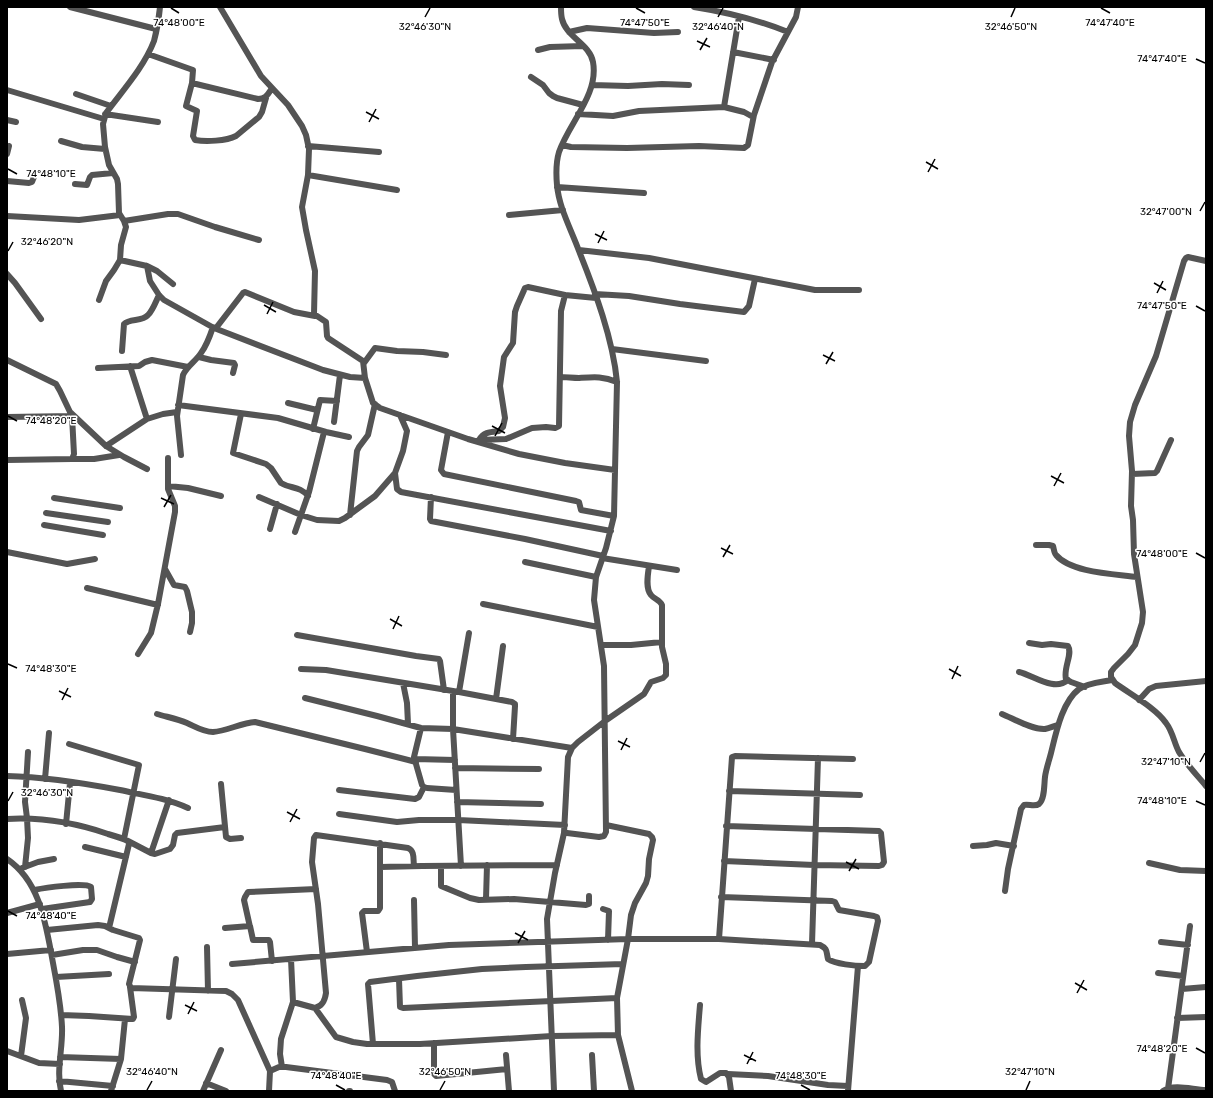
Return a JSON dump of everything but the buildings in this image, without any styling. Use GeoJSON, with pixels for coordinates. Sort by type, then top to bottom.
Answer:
{"type":"FeatureCollection","features":[{"type":"Feature","properties":{"kind":"street"},"geometry":{"type":"LineString","coordinates":[[70,7],[156,29]]}},
{"type":"Feature","properties":{"kind":"street"},"geometry":{"type":"LineString","coordinates":[[99,300],[106,281],[120,260],[121,245],[126,230],[124,221],[120,215],[118,184],[109,165],[105,149],[103,124],[105,116],[111,106],[148,54],[154,39],[160,7]]}},
{"type":"Feature","properties":{"kind":"street"},"geometry":{"type":"LineString","coordinates":[[220,7],[261,76],[288,105],[302,126],[308,146],[308,175],[302,206],[315,271],[315,316]]}},
{"type":"Feature","properties":{"kind":"street"},"geometry":{"type":"LineString","coordinates":[[561,7],[562,20],[569,32],[592,56],[594,63],[594,75],[592,85],[583,105],[559,152],[556,174],[557,187],[563,210],[596,296],[612,349],[616,367],[617,382],[614,516],[611,532],[596,577],[594,600],[604,666],[605,835],[602,837],[564,833]]}},
{"type":"Feature","properties":{"kind":"street"},"geometry":{"type":"LineString","coordinates":[[694,7],[710,9],[788,32]]}},
{"type":"Feature","properties":{"kind":"street"},"geometry":{"type":"LineString","coordinates":[[562,145],[571,147],[626,148],[699,146],[744,148],[748,145],[753,116],[774,60],[796,17],[798,7]]}},
{"type":"Feature","properties":{"kind":"street"},"geometry":{"type":"LineString","coordinates":[[724,107],[739,17]]}},
{"type":"Feature","properties":{"kind":"street"},"geometry":{"type":"LineString","coordinates":[[569,32],[587,28],[654,33],[678,32]]}},
{"type":"Feature","properties":{"kind":"street"},"geometry":{"type":"LineString","coordinates":[[538,50],[550,47],[583,46]]}},
{"type":"Feature","properties":{"kind":"street"},"geometry":{"type":"LineString","coordinates":[[733,52],[774,60]]}},
{"type":"Feature","properties":{"kind":"street"},"geometry":{"type":"LineString","coordinates":[[148,54],[193,70],[192,83],[186,106],[197,110],[193,136],[194,139],[197,140],[219,140],[236,136],[259,117],[266,98],[272,88]]}},
{"type":"Feature","properties":{"kind":"street"},"geometry":{"type":"LineString","coordinates":[[531,77],[543,85],[550,94],[557,98],[583,105]]}},
{"type":"Feature","properties":{"kind":"street"},"geometry":{"type":"LineString","coordinates":[[192,83],[258,99],[266,98]]}},
{"type":"Feature","properties":{"kind":"street"},"geometry":{"type":"LineString","coordinates":[[592,85],[689,85]]}},
{"type":"Feature","properties":{"kind":"street"},"geometry":{"type":"LineString","coordinates":[[8,92],[105,116],[158,122]]}},
{"type":"Feature","properties":{"kind":"street"},"geometry":{"type":"LineString","coordinates":[[76,94],[111,106]]}},
{"type":"Feature","properties":{"kind":"street"},"geometry":{"type":"LineString","coordinates":[[578,114],[613,116],[639,111],[724,107],[753,116]]}},
{"type":"Feature","properties":{"kind":"street"},"geometry":{"type":"LineString","coordinates":[[7,120],[16,122]]}},
{"type":"Feature","properties":{"kind":"street"},"geometry":{"type":"LineString","coordinates":[[61,141],[82,147],[105,149]]}},
{"type":"Feature","properties":{"kind":"street"},"geometry":{"type":"LineString","coordinates":[[7,154],[9,146]]}},
{"type":"Feature","properties":{"kind":"street"},"geometry":{"type":"LineString","coordinates":[[308,146],[379,152]]}},
{"type":"Feature","properties":{"kind":"street"},"geometry":{"type":"LineString","coordinates":[[75,184],[87,185],[92,175],[114,173]]}},
{"type":"Feature","properties":{"kind":"street"},"geometry":{"type":"LineString","coordinates":[[308,175],[397,190]]}},
{"type":"Feature","properties":{"kind":"street"},"geometry":{"type":"LineString","coordinates":[[7,180],[29,183],[32,182],[34,177]]}},
{"type":"Feature","properties":{"kind":"street"},"geometry":{"type":"LineString","coordinates":[[557,187],[644,193]]}},
{"type":"Feature","properties":{"kind":"street"},"geometry":{"type":"LineString","coordinates":[[509,215],[563,210]]}},
{"type":"Feature","properties":{"kind":"street"},"geometry":{"type":"LineString","coordinates":[[124,221],[168,214],[178,214],[259,240]]}},
{"type":"Feature","properties":{"kind":"street"},"geometry":{"type":"LineString","coordinates":[[7,216],[79,220],[120,215]]}},
{"type":"Feature","properties":{"kind":"street"},"geometry":{"type":"LineString","coordinates":[[579,250],[649,258],[815,290],[859,290]]}},
{"type":"Feature","properties":{"kind":"street"},"geometry":{"type":"LineString","coordinates":[[1206,260],[1188,257],[1184,261],[1156,356],[1135,405],[1130,422],[1129,436],[1132,474],[1131,506],[1134,554],[1143,612],[1142,623],[1135,645],[1111,672],[1112,680],[1166,722],[1180,754],[1206,786]]}},
{"type":"Feature","properties":{"kind":"street"},"geometry":{"type":"LineString","coordinates":[[120,260],[145,265],[157,271],[173,284]]}},
{"type":"Feature","properties":{"kind":"street"},"geometry":{"type":"LineString","coordinates":[[147,266],[150,281],[164,300],[215,328],[323,370],[350,377],[365,378]]}},
{"type":"Feature","properties":{"kind":"street"},"geometry":{"type":"LineString","coordinates":[[7,274],[41,319]]}},
{"type":"Feature","properties":{"kind":"street"},"geometry":{"type":"LineString","coordinates":[[476,440],[487,432],[499,431],[504,425],[505,418],[500,386],[504,357],[513,343],[516,306],[525,288],[528,287],[565,295],[629,296],[744,312],[749,306],[755,279]]}},
{"type":"Feature","properties":{"kind":"street"},"geometry":{"type":"LineString","coordinates":[[181,455],[177,412],[184,375],[188,367],[199,357],[205,348],[215,328],[245,292],[294,312],[315,316],[326,322],[326,336],[361,359],[364,363],[365,378],[373,403],[380,408],[448,432],[519,454],[565,463],[615,470]]}},
{"type":"Feature","properties":{"kind":"street"},"geometry":{"type":"LineString","coordinates":[[122,351],[124,324],[126,322],[147,316],[159,295]]}},
{"type":"Feature","properties":{"kind":"street"},"geometry":{"type":"LineString","coordinates":[[476,440],[506,440],[532,428],[558,428],[560,423],[561,311],[565,295]]}},
{"type":"Feature","properties":{"kind":"street"},"geometry":{"type":"LineString","coordinates":[[364,363],[377,347],[397,351],[446,355]]}},
{"type":"Feature","properties":{"kind":"street"},"geometry":{"type":"LineString","coordinates":[[612,349],[706,361]]}},
{"type":"Feature","properties":{"kind":"street"},"geometry":{"type":"LineString","coordinates":[[199,357],[234,364],[233,373]]}},
{"type":"Feature","properties":{"kind":"street"},"geometry":{"type":"LineString","coordinates":[[7,360],[56,384],[68,410],[73,416],[106,446],[147,469]]}},
{"type":"Feature","properties":{"kind":"street"},"geometry":{"type":"LineString","coordinates":[[98,368],[139,366],[152,360],[188,367]]}},
{"type":"Feature","properties":{"kind":"street"},"geometry":{"type":"LineString","coordinates":[[130,366],[147,419]]}},
{"type":"Feature","properties":{"kind":"street"},"geometry":{"type":"LineString","coordinates":[[334,422],[340,375]]}},
{"type":"Feature","properties":{"kind":"street"},"geometry":{"type":"LineString","coordinates":[[560,377],[599,377],[609,378],[617,382]]}},
{"type":"Feature","properties":{"kind":"street"},"geometry":{"type":"LineString","coordinates":[[313,429],[320,400],[337,402]]}},
{"type":"Feature","properties":{"kind":"street"},"geometry":{"type":"LineString","coordinates":[[288,403],[317,410]]}},
{"type":"Feature","properties":{"kind":"street"},"geometry":{"type":"LineString","coordinates":[[350,515],[357,449],[368,435],[375,404]]}},
{"type":"Feature","properties":{"kind":"street"},"geometry":{"type":"LineString","coordinates":[[178,405],[278,418],[324,432],[349,437]]}},
{"type":"Feature","properties":{"kind":"street"},"geometry":{"type":"LineString","coordinates":[[106,446],[147,419],[163,414],[177,412]]}},
{"type":"Feature","properties":{"kind":"street"},"geometry":{"type":"LineString","coordinates":[[241,414],[233,453],[266,464],[271,468],[281,483],[300,488],[308,496]]}},
{"type":"Feature","properties":{"kind":"street"},"geometry":{"type":"LineString","coordinates":[[259,497],[301,515],[317,520],[339,521],[345,518],[374,496],[395,473],[403,451],[406,435],[406,427],[400,415]]}},
{"type":"Feature","properties":{"kind":"street"},"geometry":{"type":"LineString","coordinates":[[7,417],[73,416]]}},
{"type":"Feature","properties":{"kind":"street"},"geometry":{"type":"LineString","coordinates":[[72,459],[74,454],[73,416]]}},
{"type":"Feature","properties":{"kind":"street"},"geometry":{"type":"LineString","coordinates":[[295,532],[308,496],[324,432]]}},
{"type":"Feature","properties":{"kind":"street"},"geometry":{"type":"LineString","coordinates":[[448,432],[441,470],[444,474],[576,501],[579,502],[581,510],[614,516]]}},
{"type":"Feature","properties":{"kind":"street"},"geometry":{"type":"LineString","coordinates":[[1132,474],[1157,471],[1170,440]]}},
{"type":"Feature","properties":{"kind":"street"},"geometry":{"type":"LineString","coordinates":[[7,460],[94,459],[119,454]]}},
{"type":"Feature","properties":{"kind":"street"},"geometry":{"type":"LineString","coordinates":[[138,654],[151,633],[158,605],[175,512],[175,506],[168,486],[168,458]]}},
{"type":"Feature","properties":{"kind":"street"},"geometry":{"type":"LineString","coordinates":[[395,473],[397,489],[403,493],[431,497],[611,532]]}},
{"type":"Feature","properties":{"kind":"street"},"geometry":{"type":"LineString","coordinates":[[168,486],[188,488],[221,496]]}},
{"type":"Feature","properties":{"kind":"street"},"geometry":{"type":"LineString","coordinates":[[431,497],[430,519],[432,521],[525,539],[603,557],[677,570]]}},
{"type":"Feature","properties":{"kind":"street"},"geometry":{"type":"LineString","coordinates":[[54,498],[120,508]]}},
{"type":"Feature","properties":{"kind":"street"},"geometry":{"type":"LineString","coordinates":[[270,529],[277,504]]}},
{"type":"Feature","properties":{"kind":"street"},"geometry":{"type":"LineString","coordinates":[[46,513],[108,522]]}},
{"type":"Feature","properties":{"kind":"street"},"geometry":{"type":"LineString","coordinates":[[44,525],[102,535]]}},
{"type":"Feature","properties":{"kind":"street"},"geometry":{"type":"LineString","coordinates":[[1036,545],[1053,546],[1056,556],[1071,565],[1101,573],[1137,577]]}},
{"type":"Feature","properties":{"kind":"street"},"geometry":{"type":"LineString","coordinates":[[7,552],[67,564],[95,559]]}},
{"type":"Feature","properties":{"kind":"street"},"geometry":{"type":"LineString","coordinates":[[525,562],[596,577]]}},
{"type":"Feature","properties":{"kind":"street"},"geometry":{"type":"LineString","coordinates":[[554,1091],[548,919],[550,901],[565,825],[568,757],[572,748],[578,742],[644,694],[651,682],[663,678],[666,675],[666,664],[662,651],[662,605],[661,602],[651,595],[648,590],[649,566]]}},
{"type":"Feature","properties":{"kind":"street"},"geometry":{"type":"LineString","coordinates":[[165,569],[174,585],[185,588],[188,591],[192,612],[190,632]]}},
{"type":"Feature","properties":{"kind":"street"},"geometry":{"type":"LineString","coordinates":[[87,588],[158,605]]}},
{"type":"Feature","properties":{"kind":"street"},"geometry":{"type":"LineString","coordinates":[[483,604],[598,627]]}},
{"type":"Feature","properties":{"kind":"street"},"geometry":{"type":"LineString","coordinates":[[461,866],[453,729],[456,692],[469,632]]}},
{"type":"Feature","properties":{"kind":"street"},"geometry":{"type":"LineString","coordinates":[[297,635],[439,659],[444,690]]}},
{"type":"Feature","properties":{"kind":"street"},"geometry":{"type":"LineString","coordinates":[[601,645],[631,645],[662,642]]}},
{"type":"Feature","properties":{"kind":"street"},"geometry":{"type":"LineString","coordinates":[[1029,642],[1042,645],[1050,644],[1068,646],[1070,650],[1065,675],[1068,680],[1085,687]]}},
{"type":"Feature","properties":{"kind":"street"},"geometry":{"type":"LineString","coordinates":[[496,699],[503,646]]}},
{"type":"Feature","properties":{"kind":"street"},"geometry":{"type":"LineString","coordinates":[[301,669],[326,670],[512,702],[515,704],[513,739]]}},
{"type":"Feature","properties":{"kind":"street"},"geometry":{"type":"LineString","coordinates":[[1019,672],[1038,680],[1053,684],[1061,685],[1068,680]]}},
{"type":"Feature","properties":{"kind":"street"},"geometry":{"type":"LineString","coordinates":[[1005,891],[1005,885],[1023,806],[1026,804],[1038,805],[1041,802],[1044,792],[1046,772],[1062,715],[1075,693],[1080,688],[1112,680]]}},
{"type":"Feature","properties":{"kind":"street"},"geometry":{"type":"LineString","coordinates":[[1139,700],[1150,689],[1156,686],[1206,681]]}},
{"type":"Feature","properties":{"kind":"street"},"geometry":{"type":"LineString","coordinates":[[402,683],[407,703],[408,724]]}},
{"type":"Feature","properties":{"kind":"street"},"geometry":{"type":"LineString","coordinates":[[305,698],[421,728],[453,729],[572,748]]}},
{"type":"Feature","properties":{"kind":"street"},"geometry":{"type":"LineString","coordinates":[[157,714],[183,721],[200,730],[211,732],[255,722],[416,761],[455,760]]}},
{"type":"Feature","properties":{"kind":"street"},"geometry":{"type":"LineString","coordinates":[[1002,714],[1034,727],[1045,729],[1058,725]]}},
{"type":"Feature","properties":{"kind":"street"},"geometry":{"type":"LineString","coordinates":[[421,728],[414,757],[422,785],[427,788],[456,790]]}},
{"type":"Feature","properties":{"kind":"street"},"geometry":{"type":"LineString","coordinates":[[45,779],[49,733]]}},
{"type":"Feature","properties":{"kind":"street"},"geometry":{"type":"LineString","coordinates":[[69,744],[139,765],[126,840],[126,857],[109,928]]}},
{"type":"Feature","properties":{"kind":"street"},"geometry":{"type":"LineString","coordinates":[[22,868],[28,838],[25,802],[28,752]]}},
{"type":"Feature","properties":{"kind":"street"},"geometry":{"type":"LineString","coordinates":[[719,940],[731,758],[733,756],[853,759]]}},
{"type":"Feature","properties":{"kind":"street"},"geometry":{"type":"LineString","coordinates":[[812,944],[818,758]]}},
{"type":"Feature","properties":{"kind":"street"},"geometry":{"type":"LineString","coordinates":[[455,768],[540,769]]}},
{"type":"Feature","properties":{"kind":"street"},"geometry":{"type":"LineString","coordinates":[[7,776],[27,776],[96,786],[169,800],[188,808]]}},
{"type":"Feature","properties":{"kind":"street"},"geometry":{"type":"LineString","coordinates":[[66,824],[70,783]]}},
{"type":"Feature","properties":{"kind":"street"},"geometry":{"type":"LineString","coordinates":[[221,784],[227,838],[241,838]]}},
{"type":"Feature","properties":{"kind":"street"},"geometry":{"type":"LineString","coordinates":[[340,790],[416,799],[419,797],[424,787]]}},
{"type":"Feature","properties":{"kind":"street"},"geometry":{"type":"LineString","coordinates":[[729,791],[860,795]]}},
{"type":"Feature","properties":{"kind":"street"},"geometry":{"type":"LineString","coordinates":[[151,854],[169,800]]}},
{"type":"Feature","properties":{"kind":"street"},"geometry":{"type":"LineString","coordinates":[[457,802],[541,804]]}},
{"type":"Feature","properties":{"kind":"street"},"geometry":{"type":"LineString","coordinates":[[339,814],[397,822],[419,820],[458,820],[565,825]]}},
{"type":"Feature","properties":{"kind":"street"},"geometry":{"type":"LineString","coordinates":[[7,819],[27,818],[97,830],[126,840],[151,854],[170,849],[173,845],[176,833],[225,827]]}},
{"type":"Feature","properties":{"kind":"street"},"geometry":{"type":"LineString","coordinates":[[606,825],[645,833],[651,836],[653,840],[646,883],[630,915],[628,939],[617,998],[618,1035],[632,1091]]}},
{"type":"Feature","properties":{"kind":"street"},"geometry":{"type":"LineString","coordinates":[[724,861],[879,866],[884,862],[881,833],[879,831],[726,826]]}},
{"type":"Feature","properties":{"kind":"street"},"geometry":{"type":"LineString","coordinates":[[315,1008],[322,1004],[326,993],[312,862],[314,838],[316,835],[410,848],[413,853],[414,866]]}},
{"type":"Feature","properties":{"kind":"street"},"geometry":{"type":"LineString","coordinates":[[367,952],[362,913],[364,911],[378,911],[380,909],[380,843]]}},
{"type":"Feature","properties":{"kind":"street"},"geometry":{"type":"LineString","coordinates":[[972,846],[996,843],[1014,846]]}},
{"type":"Feature","properties":{"kind":"street"},"geometry":{"type":"LineString","coordinates":[[85,847],[126,857]]}},
{"type":"Feature","properties":{"kind":"street"},"geometry":{"type":"LineString","coordinates":[[7,859],[22,868],[41,907],[47,930],[59,994],[61,1015],[62,1034],[59,1081],[60,1091]]}},
{"type":"Feature","properties":{"kind":"street"},"geometry":{"type":"LineString","coordinates":[[22,868],[38,862],[54,859]]}},
{"type":"Feature","properties":{"kind":"street"},"geometry":{"type":"LineString","coordinates":[[1149,863],[1180,870],[1206,871]]}},
{"type":"Feature","properties":{"kind":"street"},"geometry":{"type":"LineString","coordinates":[[486,900],[487,865]]}},
{"type":"Feature","properties":{"kind":"street"},"geometry":{"type":"LineString","coordinates":[[380,867],[557,865]]}},
{"type":"Feature","properties":{"kind":"street"},"geometry":{"type":"LineString","coordinates":[[441,866],[440,884],[442,887],[470,898],[486,900],[514,899],[588,904],[589,896]]}},
{"type":"Feature","properties":{"kind":"street"},"geometry":{"type":"LineString","coordinates":[[7,913],[41,907],[90,902],[92,899],[91,886],[72,886],[34,890]]}},
{"type":"Feature","properties":{"kind":"street"},"geometry":{"type":"LineString","coordinates":[[272,961],[270,940],[253,940],[244,900],[248,892],[316,889]]}},
{"type":"Feature","properties":{"kind":"street"},"geometry":{"type":"LineString","coordinates":[[232,964],[449,945],[628,939],[719,940],[812,944],[824,947],[827,950],[828,959],[832,962],[865,966],[869,962],[878,921],[876,917],[839,910],[834,901],[721,897]]}},
{"type":"Feature","properties":{"kind":"street"},"geometry":{"type":"LineString","coordinates":[[414,900],[414,948]]}},
{"type":"Feature","properties":{"kind":"street"},"geometry":{"type":"LineString","coordinates":[[603,909],[609,911],[608,940]]}},
{"type":"Feature","properties":{"kind":"street"},"geometry":{"type":"LineString","coordinates":[[47,930],[96,925],[139,938],[140,940],[129,984],[134,1017],[133,1019],[61,1015]]}},
{"type":"Feature","properties":{"kind":"street"},"geometry":{"type":"LineString","coordinates":[[1190,926],[1178,1018],[1165,1090],[1174,1088],[1206,1090]]}},
{"type":"Feature","properties":{"kind":"street"},"geometry":{"type":"LineString","coordinates":[[225,928],[250,927]]}},
{"type":"Feature","properties":{"kind":"street"},"geometry":{"type":"LineString","coordinates":[[1161,942],[1188,945]]}},
{"type":"Feature","properties":{"kind":"street"},"geometry":{"type":"LineString","coordinates":[[207,947],[208,991]]}},
{"type":"Feature","properties":{"kind":"street"},"geometry":{"type":"LineString","coordinates":[[7,954],[97,950],[135,962]]}},
{"type":"Feature","properties":{"kind":"street"},"geometry":{"type":"LineString","coordinates":[[169,1017],[176,959]]}},
{"type":"Feature","properties":{"kind":"street"},"geometry":{"type":"LineString","coordinates":[[282,1067],[280,1049],[281,1039],[294,1002],[291,959]]}},
{"type":"Feature","properties":{"kind":"street"},"geometry":{"type":"LineString","coordinates":[[373,1044],[368,984],[370,982],[482,969],[623,964]]}},
{"type":"Feature","properties":{"kind":"street"},"geometry":{"type":"LineString","coordinates":[[700,1005],[697,1036],[698,1064],[701,1079],[706,1082],[720,1073],[726,1073],[768,1076],[848,1088],[858,966]]}},
{"type":"Feature","properties":{"kind":"street"},"geometry":{"type":"LineString","coordinates":[[1158,973],[1183,976]]}},
{"type":"Feature","properties":{"kind":"street"},"geometry":{"type":"LineString","coordinates":[[56,977],[109,974]]}},
{"type":"Feature","properties":{"kind":"street"},"geometry":{"type":"LineString","coordinates":[[399,978],[400,1006],[403,1008],[617,998]]}},
{"type":"Feature","properties":{"kind":"street"},"geometry":{"type":"LineString","coordinates":[[130,987],[133,989],[229,992],[238,1000],[270,1071],[269,1091]]}},
{"type":"Feature","properties":{"kind":"street"},"geometry":{"type":"LineString","coordinates":[[1182,989],[1206,987]]}},
{"type":"Feature","properties":{"kind":"street"},"geometry":{"type":"LineString","coordinates":[[21,1056],[26,1018],[22,1000]]}},
{"type":"Feature","properties":{"kind":"street"},"geometry":{"type":"LineString","coordinates":[[294,1002],[315,1008],[336,1037],[353,1042],[373,1044],[434,1043],[552,1036],[618,1035]]}},
{"type":"Feature","properties":{"kind":"street"},"geometry":{"type":"LineString","coordinates":[[1178,1018],[1206,1017]]}},
{"type":"Feature","properties":{"kind":"street"},"geometry":{"type":"LineString","coordinates":[[59,1081],[112,1089],[121,1059],[125,1019]]}},
{"type":"Feature","properties":{"kind":"street"},"geometry":{"type":"LineString","coordinates":[[434,1043],[434,1074],[436,1076],[507,1070]]}},
{"type":"Feature","properties":{"kind":"street"},"geometry":{"type":"LineString","coordinates":[[203,1091],[221,1050]]}},
{"type":"Feature","properties":{"kind":"street"},"geometry":{"type":"LineString","coordinates":[[7,1060],[8,1051],[39,1063],[60,1064]]}},
{"type":"Feature","properties":{"kind":"street"},"geometry":{"type":"LineString","coordinates":[[506,1055],[509,1091]]}},
{"type":"Feature","properties":{"kind":"street"},"geometry":{"type":"LineString","coordinates":[[592,1055],[594,1091]]}},
{"type":"Feature","properties":{"kind":"street"},"geometry":{"type":"LineString","coordinates":[[60,1057],[121,1059]]}},
{"type":"Feature","properties":{"kind":"street"},"geometry":{"type":"LineString","coordinates":[[270,1071],[282,1067],[388,1080],[392,1082],[395,1091]]}},
{"type":"Feature","properties":{"kind":"street"},"geometry":{"type":"LineString","coordinates":[[728,1074],[731,1091]]}},
{"type":"Feature","properties":{"kind":"street"},"geometry":{"type":"LineString","coordinates":[[206,1083],[226,1091]]}}]}
